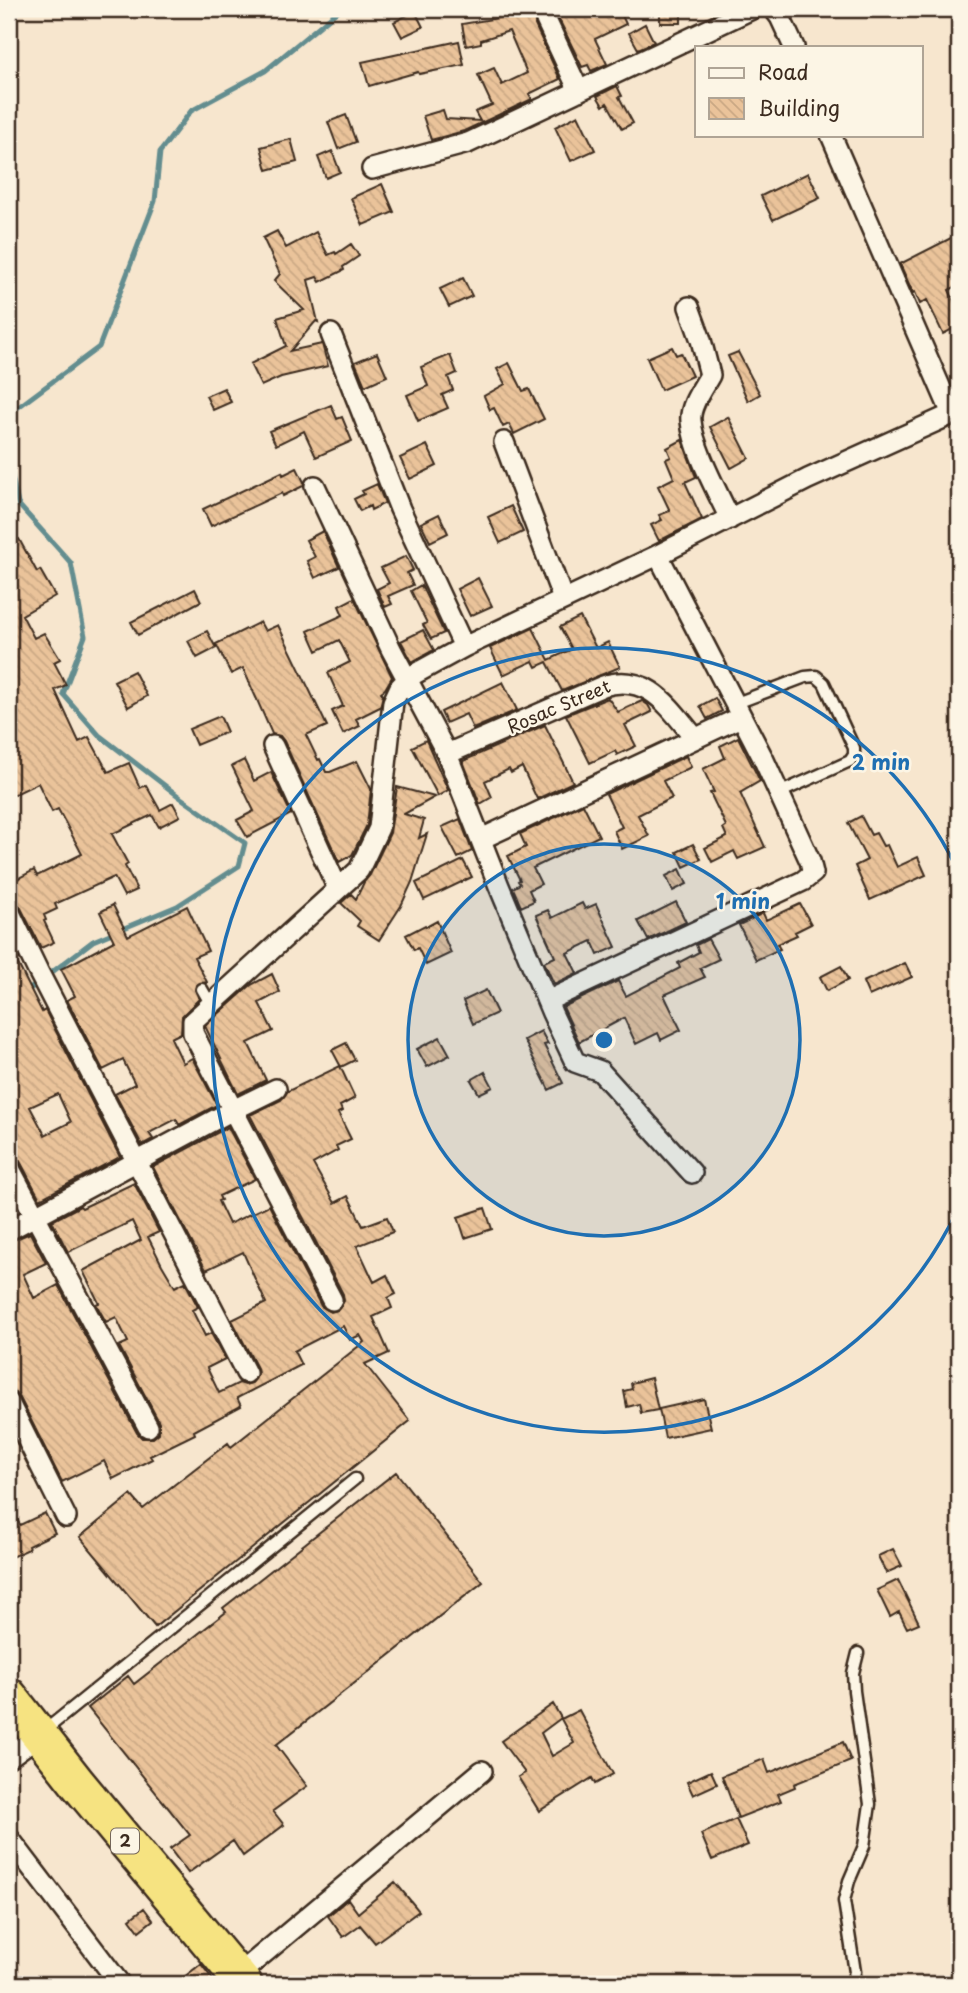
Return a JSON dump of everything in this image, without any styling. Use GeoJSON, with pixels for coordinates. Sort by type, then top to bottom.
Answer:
{"type":"FeatureCollection","features":[{"type":"Feature","properties":{"kind":"highway","name":"2"},"geometry":{"type":"LineString","coordinates":[[9,1696],[240,1980]]}},
{"type":"Feature","properties":{"kind":"street"},"geometry":{"type":"LineString","coordinates":[[373,169],[468,143],[752,9]]}},
{"type":"Feature","properties":{"kind":"street"},"geometry":{"type":"LineString","coordinates":[[774,9],[794,46]]}},
{"type":"Feature","properties":{"kind":"street"},"geometry":{"type":"LineString","coordinates":[[546,20],[579,91]]}},
{"type":"Feature","properties":{"kind":"street"},"geometry":{"type":"LineString","coordinates":[[332,1300],[191,1029],[195,1017],[206,996],[359,870],[379,828],[390,713],[397,693],[407,680],[464,647],[658,555],[808,479],[956,413],[831,136]]}},
{"type":"Feature","properties":{"kind":"street"},"geometry":{"type":"LineString","coordinates":[[689,306],[710,375],[697,398],[690,419],[708,471],[730,519]]}},
{"type":"Feature","properties":{"kind":"street"},"geometry":{"type":"LineString","coordinates":[[331,334],[400,509],[464,647]]}},
{"type":"Feature","properties":{"kind":"street"},"geometry":{"type":"LineString","coordinates":[[503,442],[563,599]]}},
{"type":"Feature","properties":{"kind":"street"},"geometry":{"type":"LineString","coordinates":[[315,486],[371,608],[447,754],[547,1001],[575,1062],[600,1071],[692,1173]]}},
{"type":"Feature","properties":{"kind":"street"},"geometry":{"type":"LineString","coordinates":[[547,1001],[811,877],[813,873],[779,793],[658,555]]}},
{"type":"Feature","properties":{"kind":"street","name":"Rosac Street"},"geometry":{"type":"LineString","coordinates":[[447,754],[603,686],[624,681],[651,692],[669,706],[695,738]]}},
{"type":"Feature","properties":{"kind":"street"},"geometry":{"type":"LineString","coordinates":[[481,839],[695,738],[737,711]]}},
{"type":"Feature","properties":{"kind":"street"},"geometry":{"type":"LineString","coordinates":[[273,746],[338,889]]}},
{"type":"Feature","properties":{"kind":"street"},"geometry":{"type":"LineString","coordinates":[[11,921],[246,1373]]}},
{"type":"Feature","properties":{"kind":"street"},"geometry":{"type":"LineString","coordinates":[[9,1230],[276,1088]]}},
{"type":"Feature","properties":{"kind":"street"},"geometry":{"type":"LineString","coordinates":[[9,1167],[148,1427]]}},
{"type":"Feature","properties":{"kind":"street"},"geometry":{"type":"LineString","coordinates":[[9,1403],[66,1517]]}},
{"type":"Feature","properties":{"kind":"street"},"geometry":{"type":"LineString","coordinates":[[9,1757],[39,1735]]}},
{"type":"Feature","properties":{"kind":"street"},"geometry":{"type":"LineString","coordinates":[[240,1980],[482,1771]]}},
{"type":"Feature","properties":{"kind":"street"},"geometry":{"type":"LineString","coordinates":[[9,1838],[120,1984]]}},
{"type":"Feature","properties":{"kind":"lane"},"geometry":{"type":"LineString","coordinates":[[737,711],[805,677],[816,676],[824,683],[854,748],[854,755],[850,761],[779,793]]}},
{"type":"Feature","properties":{"kind":"lane"},"geometry":{"type":"LineString","coordinates":[[39,1735],[355,1479]]}},
{"type":"Feature","properties":{"kind":"lane"},"geometry":{"type":"LineString","coordinates":[[851,1984],[855,1972],[844,1901],[849,1881],[864,1846],[870,1804],[854,1691],[853,1673],[858,1653]]}},
{"type":"Feature","properties":{"kind":"building"},"geometry":{"type":"Polygon","coordinates":[[[516,9],[541,9],[536,14],[535,25],[560,79],[529,94],[532,99],[464,131],[431,140],[423,116],[443,110],[446,119],[480,121],[475,112],[492,105],[478,75],[494,68],[502,85],[527,73],[509,31],[481,40],[481,43],[466,46],[462,24],[498,18],[497,15],[516,9]]]}},
{"type":"Feature","properties":{"kind":"building"},"geometry":{"type":"Polygon","coordinates":[[[550,9],[619,9],[626,24],[595,39],[607,64],[591,71],[588,65],[582,67],[557,15],[550,9]]]}},
{"type":"Feature","properties":{"kind":"building"},"geometry":{"type":"Polygon","coordinates":[[[660,9],[681,9],[681,23],[660,23],[660,9]]]}},
{"type":"Feature","properties":{"kind":"building"},"geometry":{"type":"Polygon","coordinates":[[[415,11],[423,27],[402,37],[394,22],[415,11]]]}},
{"type":"Feature","properties":{"kind":"building"},"geometry":{"type":"Polygon","coordinates":[[[645,24],[654,42],[638,49],[629,33],[645,24]]]}},
{"type":"Feature","properties":{"kind":"building"},"geometry":{"type":"Polygon","coordinates":[[[459,41],[464,65],[419,74],[418,72],[369,86],[362,62],[459,41]]]}},
{"type":"Feature","properties":{"kind":"building"},"geometry":{"type":"Polygon","coordinates":[[[617,86],[622,96],[619,97],[633,123],[622,129],[607,103],[603,106],[597,96],[617,86]]]}},
{"type":"Feature","properties":{"kind":"building"},"geometry":{"type":"Polygon","coordinates":[[[346,115],[356,142],[338,149],[328,122],[346,115]]]}},
{"type":"Feature","properties":{"kind":"building"},"geometry":{"type":"Polygon","coordinates":[[[578,115],[595,150],[571,161],[555,127],[578,115]]]}},
{"type":"Feature","properties":{"kind":"building"},"geometry":{"type":"Polygon","coordinates":[[[291,139],[297,162],[267,170],[261,147],[291,139]]]}},
{"type":"Feature","properties":{"kind":"building"},"geometry":{"type":"Polygon","coordinates":[[[332,151],[340,172],[326,178],[318,157],[332,151]]]}},
{"type":"Feature","properties":{"kind":"building"},"geometry":{"type":"Polygon","coordinates":[[[808,173],[820,198],[773,220],[761,196],[808,173]]]}},
{"type":"Feature","properties":{"kind":"building"},"geometry":{"type":"Polygon","coordinates":[[[382,184],[394,212],[363,225],[351,198],[382,184]]]}},
{"type":"Feature","properties":{"kind":"building"},"geometry":{"type":"Polygon","coordinates":[[[277,231],[286,248],[316,232],[328,255],[335,252],[336,254],[351,244],[359,256],[343,267],[344,270],[320,282],[317,277],[308,280],[318,322],[316,321],[290,351],[322,344],[328,366],[281,377],[261,386],[250,364],[286,346],[277,318],[304,310],[274,281],[280,274],[263,238],[277,231]]]}},
{"type":"Feature","properties":{"kind":"building"},"geometry":{"type":"Polygon","coordinates":[[[959,234],[959,285],[949,290],[959,311],[959,326],[943,334],[927,300],[920,304],[900,264],[959,234]]]}},
{"type":"Feature","properties":{"kind":"building"},"geometry":{"type":"Polygon","coordinates":[[[463,278],[472,296],[449,307],[440,289],[463,278]]]}},
{"type":"Feature","properties":{"kind":"building"},"geometry":{"type":"Polygon","coordinates":[[[672,347],[676,355],[681,353],[692,376],[661,390],[647,358],[672,347]]]}},
{"type":"Feature","properties":{"kind":"building"},"geometry":{"type":"Polygon","coordinates":[[[738,352],[760,394],[748,401],[728,356],[738,352]]]}},
{"type":"Feature","properties":{"kind":"building"},"geometry":{"type":"Polygon","coordinates":[[[377,353],[387,376],[365,386],[355,362],[377,353]]]}},
{"type":"Feature","properties":{"kind":"building"},"geometry":{"type":"Polygon","coordinates":[[[450,355],[457,373],[448,377],[453,390],[442,395],[448,408],[418,421],[407,395],[428,386],[421,367],[450,355]]]}},
{"type":"Feature","properties":{"kind":"building"},"geometry":{"type":"Polygon","coordinates":[[[509,363],[523,391],[529,389],[544,419],[514,434],[509,424],[503,427],[494,408],[490,410],[484,396],[505,384],[497,369],[509,363]]]}},
{"type":"Feature","properties":{"kind":"building"},"geometry":{"type":"Polygon","coordinates":[[[224,388],[231,402],[213,410],[206,396],[224,388]]]}},
{"type":"Feature","properties":{"kind":"building"},"geometry":{"type":"Polygon","coordinates":[[[331,405],[337,419],[342,417],[352,441],[316,457],[304,431],[276,445],[269,431],[331,405]]]}},
{"type":"Feature","properties":{"kind":"building"},"geometry":{"type":"Polygon","coordinates":[[[728,417],[749,458],[731,468],[710,427],[728,417]]]}},
{"type":"Feature","properties":{"kind":"building"},"geometry":{"type":"Polygon","coordinates":[[[682,440],[696,477],[685,482],[702,519],[659,541],[651,525],[662,520],[659,515],[670,511],[658,486],[674,478],[666,459],[671,457],[667,448],[682,440]]]}},
{"type":"Feature","properties":{"kind":"building"},"geometry":{"type":"Polygon","coordinates":[[[427,445],[437,466],[410,479],[400,458],[427,445]]]}},
{"type":"Feature","properties":{"kind":"building"},"geometry":{"type":"Polygon","coordinates":[[[297,468],[304,482],[303,486],[211,526],[203,509],[282,472],[283,475],[297,468]]]}},
{"type":"Feature","properties":{"kind":"building"},"geometry":{"type":"Polygon","coordinates":[[[377,484],[385,503],[371,510],[370,506],[360,511],[354,499],[364,494],[362,491],[377,484]]]}},
{"type":"Feature","properties":{"kind":"building"},"geometry":{"type":"Polygon","coordinates":[[[511,506],[523,532],[500,543],[488,517],[511,506]]]}},
{"type":"Feature","properties":{"kind":"building"},"geometry":{"type":"Polygon","coordinates":[[[439,514],[448,533],[430,542],[421,523],[439,514]]]}},
{"type":"Feature","properties":{"kind":"building"},"geometry":{"type":"Polygon","coordinates":[[[323,531],[339,567],[315,578],[307,561],[315,557],[306,540],[323,531]]]}},
{"type":"Feature","properties":{"kind":"building"},"geometry":{"type":"Polygon","coordinates":[[[19,539],[37,572],[40,570],[55,596],[22,615],[34,638],[44,633],[60,659],[54,662],[66,685],[55,690],[79,742],[89,737],[108,772],[129,763],[140,788],[146,785],[160,810],[173,803],[180,816],[159,827],[152,815],[112,834],[128,864],[125,866],[137,890],[124,896],[114,877],[55,904],[57,909],[44,915],[54,942],[41,948],[9,890],[9,883],[34,870],[37,876],[82,854],[58,809],[52,812],[38,783],[9,797],[9,544],[19,539]]]}},
{"type":"Feature","properties":{"kind":"building"},"geometry":{"type":"Polygon","coordinates":[[[406,556],[413,570],[407,573],[413,585],[388,596],[392,604],[385,607],[377,589],[389,583],[381,568],[406,556]]]}},
{"type":"Feature","properties":{"kind":"building"},"geometry":{"type":"Polygon","coordinates":[[[478,578],[492,606],[470,616],[457,589],[478,578]]]}},
{"type":"Feature","properties":{"kind":"building"},"geometry":{"type":"Polygon","coordinates":[[[421,585],[444,633],[431,639],[423,625],[427,623],[411,591],[421,585]]]}},
{"type":"Feature","properties":{"kind":"building"},"geometry":{"type":"Polygon","coordinates":[[[195,589],[201,601],[138,635],[131,622],[195,589]]]}},
{"type":"Feature","properties":{"kind":"building"},"geometry":{"type":"Polygon","coordinates":[[[354,598],[392,677],[381,692],[383,695],[380,707],[356,719],[360,726],[343,734],[332,711],[343,706],[328,673],[350,662],[339,640],[317,651],[308,631],[343,615],[339,606],[354,598]]]}},
{"type":"Feature","properties":{"kind":"building"},"geometry":{"type":"Polygon","coordinates":[[[580,617],[596,648],[608,642],[620,667],[562,691],[547,662],[536,667],[533,661],[503,675],[490,648],[533,628],[549,660],[572,649],[560,627],[580,617]]]}},
{"type":"Feature","properties":{"kind":"building"},"geometry":{"type":"Polygon","coordinates":[[[260,622],[265,631],[278,625],[327,726],[306,735],[318,760],[320,759],[326,772],[357,761],[371,789],[367,825],[352,855],[339,862],[284,741],[280,736],[272,734],[243,668],[231,674],[216,644],[260,622]]]}},
{"type":"Feature","properties":{"kind":"building"},"geometry":{"type":"Polygon","coordinates":[[[423,630],[434,650],[412,662],[401,641],[423,630]]]}},
{"type":"Feature","properties":{"kind":"building"},"geometry":{"type":"Polygon","coordinates":[[[207,631],[216,648],[197,658],[188,641],[207,631]]]}},
{"type":"Feature","properties":{"kind":"building"},"geometry":{"type":"Polygon","coordinates":[[[134,671],[147,696],[128,707],[114,681],[134,671]]]}},
{"type":"Feature","properties":{"kind":"building"},"geometry":{"type":"Polygon","coordinates":[[[503,682],[517,710],[473,729],[466,714],[446,723],[441,712],[503,682]]]}},
{"type":"Feature","properties":{"kind":"building"},"geometry":{"type":"Polygon","coordinates":[[[608,698],[618,712],[642,701],[652,712],[625,725],[636,746],[617,755],[615,751],[590,763],[566,715],[608,698]]]}},
{"type":"Feature","properties":{"kind":"building"},"geometry":{"type":"Polygon","coordinates":[[[715,698],[722,711],[707,719],[700,706],[715,698]]]}},
{"type":"Feature","properties":{"kind":"building"},"geometry":{"type":"Polygon","coordinates":[[[220,716],[227,732],[196,745],[189,729],[220,716]]]}},
{"type":"Feature","properties":{"kind":"building"},"geometry":{"type":"Polygon","coordinates":[[[545,725],[573,782],[537,799],[522,767],[511,773],[509,769],[485,781],[492,797],[480,804],[463,761],[545,725]]]}},
{"type":"Feature","properties":{"kind":"building"},"geometry":{"type":"Polygon","coordinates":[[[738,737],[760,781],[740,793],[765,847],[738,859],[734,851],[712,862],[705,848],[727,837],[723,828],[726,826],[710,793],[714,792],[703,769],[725,758],[720,746],[738,737]]]}},
{"type":"Feature","properties":{"kind":"building"},"geometry":{"type":"Polygon","coordinates":[[[426,740],[448,790],[438,796],[412,747],[426,740]]]}},
{"type":"Feature","properties":{"kind":"building"},"geometry":{"type":"Polygon","coordinates":[[[686,756],[691,767],[663,781],[672,798],[638,815],[649,836],[622,849],[614,831],[622,827],[606,794],[686,756]]]}},
{"type":"Feature","properties":{"kind":"building"},"geometry":{"type":"Polygon","coordinates":[[[244,760],[254,781],[271,772],[291,814],[247,837],[237,820],[254,811],[232,766],[244,760]]]}},
{"type":"Feature","properties":{"kind":"building"},"geometry":{"type":"Polygon","coordinates":[[[397,787],[435,797],[404,814],[424,820],[419,838],[427,834],[412,882],[401,906],[379,940],[357,926],[360,921],[341,903],[351,894],[356,899],[370,875],[390,833],[397,787]]]}},
{"type":"Feature","properties":{"kind":"building"},"geometry":{"type":"Polygon","coordinates":[[[583,804],[599,836],[533,868],[541,884],[529,890],[534,901],[521,907],[513,888],[520,884],[520,880],[508,856],[526,847],[520,834],[583,804]]]}},
{"type":"Feature","properties":{"kind":"building"},"geometry":{"type":"Polygon","coordinates":[[[861,816],[871,835],[876,833],[883,846],[887,845],[897,867],[918,857],[926,875],[870,900],[855,866],[867,860],[848,823],[861,816]]]}},
{"type":"Feature","properties":{"kind":"building"},"geometry":{"type":"Polygon","coordinates":[[[460,819],[472,851],[458,858],[442,827],[460,819]]]}},
{"type":"Feature","properties":{"kind":"building"},"geometry":{"type":"Polygon","coordinates":[[[693,844],[701,859],[684,867],[677,852],[693,844]]]}},
{"type":"Feature","properties":{"kind":"building"},"geometry":{"type":"Polygon","coordinates":[[[463,860],[472,877],[424,900],[416,883],[463,860]]]}},
{"type":"Feature","properties":{"kind":"building"},"geometry":{"type":"Polygon","coordinates":[[[680,869],[687,884],[673,891],[666,876],[680,869]]]}},
{"type":"Feature","properties":{"kind":"building"},"geometry":{"type":"Polygon","coordinates":[[[676,902],[686,922],[648,940],[638,921],[676,902]]]}},
{"type":"Feature","properties":{"kind":"building"},"geometry":{"type":"Polygon","coordinates":[[[582,903],[585,909],[596,904],[616,947],[598,955],[592,941],[567,953],[577,973],[554,984],[544,962],[555,957],[536,915],[548,910],[552,918],[582,903]]]}},
{"type":"Feature","properties":{"kind":"building"},"geometry":{"type":"Polygon","coordinates":[[[800,904],[811,924],[795,932],[797,935],[777,944],[780,949],[756,960],[739,925],[763,913],[766,920],[800,904]]]}},
{"type":"Feature","properties":{"kind":"building"},"geometry":{"type":"Polygon","coordinates":[[[113,905],[128,936],[187,906],[208,951],[194,957],[207,982],[196,985],[199,999],[182,1016],[181,1033],[171,1038],[183,1063],[192,1058],[217,1105],[179,1125],[176,1119],[149,1133],[153,1139],[142,1145],[115,1094],[135,1084],[123,1060],[103,1070],[67,1000],[75,996],[61,969],[114,941],[100,912],[113,905]]]}},
{"type":"Feature","properties":{"kind":"building"},"geometry":{"type":"Polygon","coordinates":[[[437,921],[451,953],[426,965],[418,948],[414,950],[406,935],[437,921]]]}},
{"type":"Feature","properties":{"kind":"building"},"geometry":{"type":"Polygon","coordinates":[[[708,939],[719,959],[700,968],[705,977],[664,995],[681,1030],[661,1040],[658,1033],[636,1044],[624,1018],[579,1042],[563,1007],[618,981],[626,996],[680,968],[678,963],[699,952],[696,945],[708,939]]]}},
{"type":"Feature","properties":{"kind":"building"},"geometry":{"type":"Polygon","coordinates":[[[9,940],[42,1012],[45,1010],[120,1157],[40,1199],[20,1161],[9,1155],[9,1064],[16,1060],[9,1046],[9,940]],[[58,1094],[30,1107],[45,1135],[71,1122],[58,1094]]]}},
{"type":"Feature","properties":{"kind":"building"},"geometry":{"type":"Polygon","coordinates":[[[905,963],[912,977],[869,996],[863,982],[905,963]]]}},
{"type":"Feature","properties":{"kind":"building"},"geometry":{"type":"Polygon","coordinates":[[[841,966],[848,980],[827,991],[820,977],[841,966]]]}},
{"type":"Feature","properties":{"kind":"building"},"geometry":{"type":"Polygon","coordinates":[[[272,974],[280,992],[259,1003],[273,1031],[248,1043],[266,1080],[238,1094],[205,1026],[251,985],[272,974]]]}},
{"type":"Feature","properties":{"kind":"building"},"geometry":{"type":"Polygon","coordinates":[[[486,990],[497,1013],[473,1024],[463,1001],[486,990]]]}},
{"type":"Feature","properties":{"kind":"building"},"geometry":{"type":"Polygon","coordinates":[[[541,1031],[548,1044],[544,1045],[563,1083],[549,1090],[524,1040],[541,1031]]]}},
{"type":"Feature","properties":{"kind":"building"},"geometry":{"type":"Polygon","coordinates":[[[440,1037],[450,1055],[427,1067],[417,1049],[440,1037]]]}},
{"type":"Feature","properties":{"kind":"building"},"geometry":{"type":"Polygon","coordinates":[[[346,1043],[355,1060],[341,1067],[332,1050],[346,1043]]]}},
{"type":"Feature","properties":{"kind":"building"},"geometry":{"type":"Polygon","coordinates":[[[340,1066],[355,1098],[340,1106],[342,1111],[338,1113],[351,1139],[336,1146],[338,1150],[313,1164],[335,1203],[348,1196],[363,1226],[387,1217],[393,1232],[357,1246],[374,1282],[387,1275],[396,1294],[388,1298],[392,1308],[373,1317],[389,1353],[365,1364],[410,1421],[155,1627],[80,1537],[131,1495],[143,1509],[228,1443],[231,1447],[364,1342],[360,1335],[350,1340],[343,1326],[294,1351],[301,1365],[237,1398],[241,1406],[194,1431],[195,1434],[150,1456],[152,1459],[113,1479],[104,1461],[62,1482],[20,1398],[15,1392],[9,1391],[9,1242],[30,1233],[46,1263],[23,1274],[34,1298],[58,1285],[137,1433],[142,1438],[153,1438],[159,1433],[159,1422],[119,1346],[128,1342],[116,1317],[106,1322],[83,1271],[141,1240],[132,1221],[68,1252],[52,1221],[134,1183],[159,1232],[148,1237],[162,1265],[175,1287],[185,1282],[198,1307],[192,1310],[205,1336],[211,1333],[225,1359],[207,1368],[219,1393],[239,1383],[252,1383],[258,1374],[257,1368],[232,1320],[266,1303],[243,1252],[206,1270],[153,1167],[228,1127],[255,1179],[219,1196],[221,1200],[218,1201],[229,1224],[269,1205],[321,1306],[331,1312],[338,1310],[344,1301],[343,1294],[250,1115],[281,1100],[288,1091],[340,1066]]]}},
{"type":"Feature","properties":{"kind":"building"},"geometry":{"type":"Polygon","coordinates":[[[485,1072],[493,1087],[479,1094],[471,1080],[485,1072]]]}},
{"type":"Feature","properties":{"kind":"building"},"geometry":{"type":"Polygon","coordinates":[[[485,1208],[492,1229],[465,1238],[458,1217],[485,1208]]]}},
{"type":"Feature","properties":{"kind":"building"},"geometry":{"type":"Polygon","coordinates":[[[651,1378],[658,1410],[641,1413],[639,1404],[627,1407],[624,1391],[632,1389],[631,1383],[651,1378]]]}},
{"type":"Feature","properties":{"kind":"building"},"geometry":{"type":"Polygon","coordinates":[[[704,1399],[711,1428],[665,1438],[659,1409],[704,1399]]]}},
{"type":"Feature","properties":{"kind":"building"},"geometry":{"type":"Polygon","coordinates":[[[396,1472],[483,1582],[276,1745],[307,1786],[273,1811],[284,1825],[243,1856],[233,1841],[188,1873],[170,1849],[190,1835],[88,1708],[128,1676],[134,1684],[226,1612],[223,1608],[396,1472]]]}},
{"type":"Feature","properties":{"kind":"building"},"geometry":{"type":"Polygon","coordinates":[[[9,1504],[20,1525],[45,1513],[55,1533],[9,1558],[9,1504]]]}},
{"type":"Feature","properties":{"kind":"building"},"geometry":{"type":"Polygon","coordinates":[[[893,1549],[902,1566],[886,1573],[878,1556],[893,1549]]]}},
{"type":"Feature","properties":{"kind":"building"},"geometry":{"type":"Polygon","coordinates":[[[898,1580],[919,1623],[907,1628],[899,1612],[890,1617],[877,1590],[898,1580]]]}},
{"type":"Feature","properties":{"kind":"building"},"geometry":{"type":"Polygon","coordinates":[[[553,1704],[561,1718],[541,1733],[552,1756],[574,1743],[561,1719],[579,1710],[613,1774],[595,1784],[592,1778],[539,1811],[518,1777],[525,1773],[501,1741],[553,1704]]]}},
{"type":"Feature","properties":{"kind":"building"},"geometry":{"type":"Polygon","coordinates":[[[843,1742],[851,1761],[794,1784],[795,1787],[778,1794],[781,1801],[738,1818],[722,1776],[764,1759],[769,1773],[843,1742]]]}},
{"type":"Feature","properties":{"kind":"building"},"geometry":{"type":"Polygon","coordinates":[[[711,1771],[717,1784],[693,1795],[687,1782],[711,1771]]]}},
{"type":"Feature","properties":{"kind":"building"},"geometry":{"type":"Polygon","coordinates":[[[736,1819],[748,1845],[712,1860],[701,1834],[736,1819]]]}},
{"type":"Feature","properties":{"kind":"building"},"geometry":{"type":"Polygon","coordinates":[[[395,1882],[419,1911],[375,1943],[360,1925],[343,1937],[328,1916],[348,1899],[358,1913],[395,1882]]]}},
{"type":"Feature","properties":{"kind":"building"},"geometry":{"type":"Polygon","coordinates":[[[144,1908],[153,1920],[139,1931],[130,1919],[144,1908]]]}},
{"type":"Feature","properties":{"kind":"building"},"geometry":{"type":"Polygon","coordinates":[[[201,1964],[216,1984],[175,1984],[201,1964]]]}},
{"type":"Feature","properties":{"kind":"waterway"},"geometry":{"type":"LineString","coordinates":[[9,414],[99,347],[155,201],[160,152],[191,111],[265,71],[340,9]]}},
{"type":"Feature","properties":{"kind":"waterway"},"geometry":{"type":"LineString","coordinates":[[9,461],[18,504],[71,563],[85,636],[63,694],[99,735],[245,843],[239,866],[177,906],[93,941],[26,992]]}}]}
